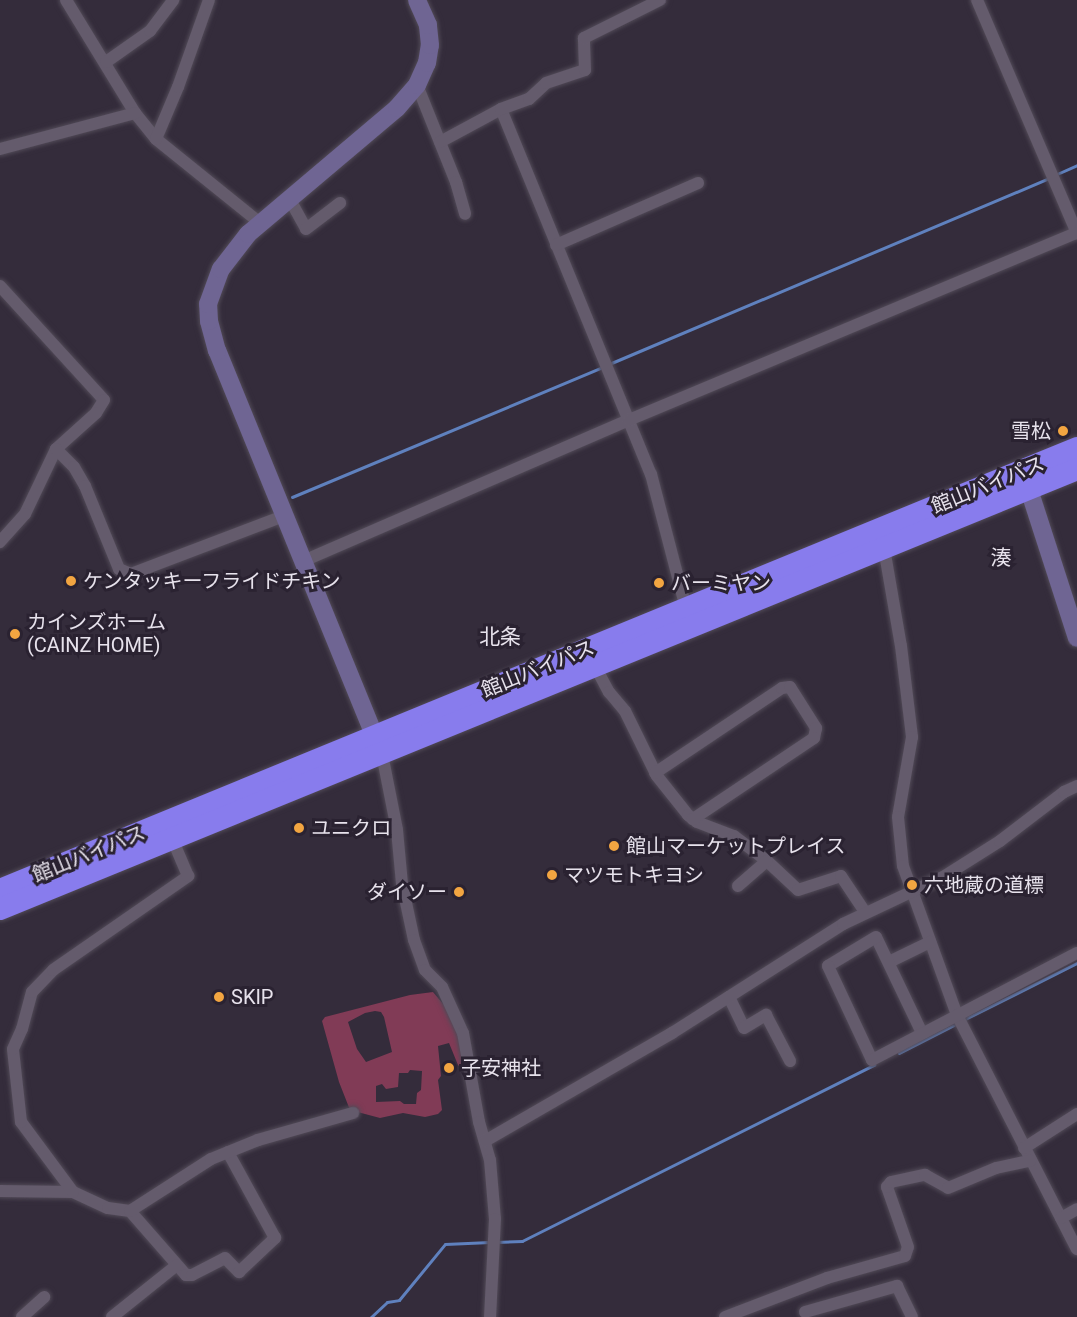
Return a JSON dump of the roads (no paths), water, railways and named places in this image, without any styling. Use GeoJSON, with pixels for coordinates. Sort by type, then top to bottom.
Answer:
{"type":"FeatureCollection","features":[{"type":"Feature","properties":{"kind":"highway","name":"館山バイパス"},"geometry":{"type":"LineString","coordinates":[[0,890],[378,745],[595,666],[884,549],[1026,479],[1077,448]]}},
{"type":"Feature","properties":{"kind":"highway","name":"館山バイパス"},"geometry":{"type":"LineString","coordinates":[[0,909],[173,840],[378,745],[686,608],[1026,479],[1077,469]]}},
{"type":"Feature","properties":{"kind":"street"},"geometry":{"type":"LineString","coordinates":[[66,0],[106,62],[135,113],[156,139],[260,223]]}},
{"type":"Feature","properties":{"kind":"street"},"geometry":{"type":"LineString","coordinates":[[106,62],[150,31],[173,0]]}},
{"type":"Feature","properties":{"kind":"street"},"geometry":{"type":"LineString","coordinates":[[156,139],[178,87],[209,0]]}},
{"type":"Feature","properties":{"kind":"street"},"geometry":{"type":"LineString","coordinates":[[417,0],[428,25],[430,45],[427,63],[417,85],[397,108],[260,223],[231,254],[216,277],[210,297],[208,321],[225,372],[286,514],[378,745],[397,830],[402,884],[414,939],[425,970],[442,987],[463,1033],[485,1141],[494,1199],[490,1317]]}},
{"type":"Feature","properties":{"kind":"street"},"geometry":{"type":"LineString","coordinates":[[440,142],[501,109],[529,99],[546,83],[585,70],[584,38],[660,0]]}},
{"type":"Feature","properties":{"kind":"street"},"geometry":{"type":"LineString","coordinates":[[303,561],[629,420],[1077,233],[977,0]]}},
{"type":"Feature","properties":{"kind":"street"},"geometry":{"type":"LineString","coordinates":[[417,85],[456,182],[465,214]]}},
{"type":"Feature","properties":{"kind":"street"},"geometry":{"type":"LineString","coordinates":[[501,109],[651,474],[686,608]]}},
{"type":"Feature","properties":{"kind":"street"},"geometry":{"type":"LineString","coordinates":[[0,149],[43,140],[135,113]]}},
{"type":"Feature","properties":{"kind":"street"},"geometry":{"type":"LineString","coordinates":[[556,245],[698,183]]}},
{"type":"Feature","properties":{"kind":"street"},"geometry":{"type":"LineString","coordinates":[[289,198],[306,229],[340,203]]}},
{"type":"Feature","properties":{"kind":"street"},"geometry":{"type":"LineString","coordinates":[[0,286],[104,400],[96,413],[56,449],[25,514],[0,542]]}},
{"type":"Feature","properties":{"kind":"street"},"geometry":{"type":"LineString","coordinates":[[56,449],[74,467],[119,568],[131,574],[286,514]]}},
{"type":"Feature","properties":{"kind":"street"},"geometry":{"type":"LineString","coordinates":[[1026,479],[1077,638]]}},
{"type":"Feature","properties":{"kind":"street"},"geometry":{"type":"LineString","coordinates":[[884,549],[901,646],[912,737],[898,817],[903,866],[959,1020],[1077,1249]]}},
{"type":"Feature","properties":{"kind":"street"},"geometry":{"type":"LineString","coordinates":[[595,666],[609,692],[625,711],[655,773],[693,819],[734,836],[767,861],[798,890],[841,876],[865,912]]}},
{"type":"Feature","properties":{"kind":"street"},"geometry":{"type":"LineString","coordinates":[[655,773],[782,688],[790,687],[816,728],[814,738],[693,819]]}},
{"type":"Feature","properties":{"kind":"street"},"geometry":{"type":"LineString","coordinates":[[485,1141],[672,1033],[865,912],[911,893],[1000,842],[1064,792],[1077,786]]}},
{"type":"Feature","properties":{"kind":"street"},"geometry":{"type":"LineString","coordinates":[[73,1192],[21,1122],[13,1049],[32,992],[53,970],[188,876],[173,840]]}},
{"type":"Feature","properties":{"kind":"street"},"geometry":{"type":"LineString","coordinates":[[738,886],[767,861]]}},
{"type":"Feature","properties":{"kind":"street"},"geometry":{"type":"LineString","coordinates":[[922,1033],[876,937],[828,966],[872,1060],[922,1033],[959,1020],[1077,953]]}},
{"type":"Feature","properties":{"kind":"street"},"geometry":{"type":"LineString","coordinates":[[889,962],[930,942]]}},
{"type":"Feature","properties":{"kind":"street"},"geometry":{"type":"LineString","coordinates":[[729,997],[744,1028],[766,1015],[790,1061]]}},
{"type":"Feature","properties":{"kind":"street"},"geometry":{"type":"LineString","coordinates":[[0,1191],[73,1192],[108,1208],[130,1211],[211,1159],[258,1140],[353,1113]]}},
{"type":"Feature","properties":{"kind":"street"},"geometry":{"type":"LineString","coordinates":[[1024,1148],[1077,1114]]}},
{"type":"Feature","properties":{"kind":"street"},"geometry":{"type":"LineString","coordinates":[[130,1211],[186,1275],[192,1275],[225,1258],[239,1272],[275,1238],[228,1152]]}},
{"type":"Feature","properties":{"kind":"street"},"geometry":{"type":"LineString","coordinates":[[725,1317],[827,1278],[904,1256],[908,1247],[887,1187],[891,1182],[925,1175],[948,1188],[996,1168],[1030,1161]]}},
{"type":"Feature","properties":{"kind":"street"},"geometry":{"type":"LineString","coordinates":[[1061,1218],[1077,1209]]}},
{"type":"Feature","properties":{"kind":"street"},"geometry":{"type":"LineString","coordinates":[[112,1317],[177,1265]]}},
{"type":"Feature","properties":{"kind":"street"},"geometry":{"type":"LineString","coordinates":[[805,1312],[897,1286],[912,1317]]}},
{"type":"Feature","properties":{"kind":"street"},"geometry":{"type":"LineString","coordinates":[[22,1317],[44,1297]]}},
{"type":"Feature","properties":{"kind":"waterway"},"geometry":{"type":"LineString","coordinates":[[1057,174],[1077,165]]}},
{"type":"Feature","properties":{"kind":"waterway"},"geometry":{"type":"LineString","coordinates":[[609,364],[1051,177]]}},
{"type":"Feature","properties":{"kind":"waterway"},"geometry":{"type":"LineString","coordinates":[[292,497],[603,367]]}},
{"type":"Feature","properties":{"kind":"waterway"},"geometry":{"type":"LineString","coordinates":[[963,1020],[1077,963]]}},
{"type":"Feature","properties":{"kind":"waterway"},"geometry":{"type":"LineString","coordinates":[[899,1053],[958,1023]]}},
{"type":"Feature","properties":{"kind":"waterway"},"geometry":{"type":"LineString","coordinates":[[496,1242],[522,1241],[874,1065]]}},
{"type":"Feature","properties":{"kind":"waterway"},"geometry":{"type":"LineString","coordinates":[[371,1317],[387,1302],[399,1300],[445,1244],[490,1242]]}},
{"type":"Feature","properties":{"kind":"place","name":"雪松"},"geometry":{"type":"Point","coordinates":[1063,431]}},
{"type":"Feature","properties":{"kind":"place","name":"ケンタッキーフライドチキン"},"geometry":{"type":"Point","coordinates":[71,581]}},
{"type":"Feature","properties":{"kind":"place","name":"バーミヤン"},"geometry":{"type":"Point","coordinates":[659,583]}},
{"type":"Feature","properties":{"kind":"place","name":"カインズホーム (CAINZ HOME)"},"geometry":{"type":"Point","coordinates":[15,634]}},
{"type":"Feature","properties":{"kind":"place","name":"ユニクロ"},"geometry":{"type":"Point","coordinates":[299,828]}},
{"type":"Feature","properties":{"kind":"place","name":"館山マーケットプレイス"},"geometry":{"type":"Point","coordinates":[614,846]}},
{"type":"Feature","properties":{"kind":"place","name":"マツモトキヨシ"},"geometry":{"type":"Point","coordinates":[552,875]}},
{"type":"Feature","properties":{"kind":"place","name":"六地蔵の道標"},"geometry":{"type":"Point","coordinates":[912,885]}},
{"type":"Feature","properties":{"kind":"place","name":"ダイソー"},"geometry":{"type":"Point","coordinates":[459,892]}},
{"type":"Feature","properties":{"kind":"place","name":"SKIP"},"geometry":{"type":"Point","coordinates":[219,997]}},
{"type":"Feature","properties":{"kind":"place","name":"子安神社"},"geometry":{"type":"Point","coordinates":[449,1068]}},
{"type":"Feature","properties":{"kind":"district","name":"湊"},"geometry":{"type":"Point","coordinates":[1001,558]}},
{"type":"Feature","properties":{"kind":"district","name":"北条"},"geometry":{"type":"Point","coordinates":[500,637]}}]}
